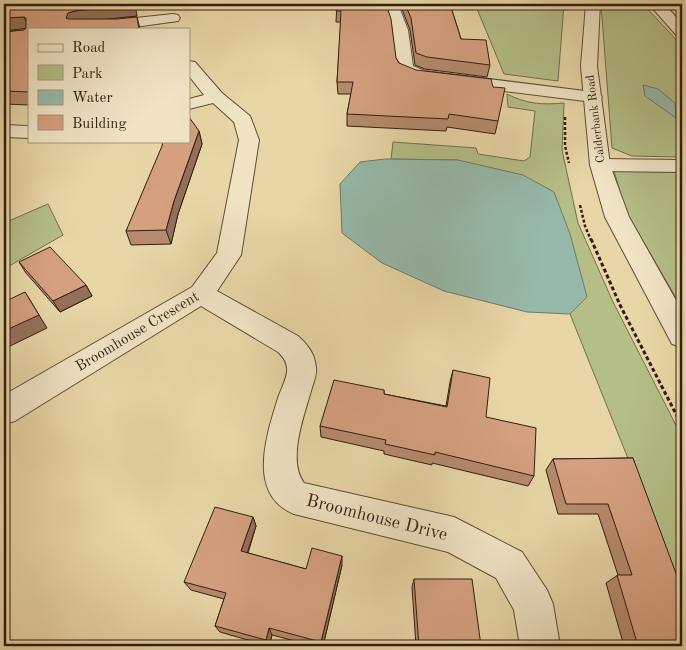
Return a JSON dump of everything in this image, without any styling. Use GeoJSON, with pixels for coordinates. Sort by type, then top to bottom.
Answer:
{"type":"FeatureCollection","features":[{"type":"Feature","properties":{"kind":"street"},"geometry":{"type":"LineString","coordinates":[[391,4],[400,30],[405,69],[421,76],[593,97]]}},
{"type":"Feature","properties":{"kind":"street","name":"Calderbank Road"},"geometry":{"type":"LineString","coordinates":[[593,4],[589,66],[600,165],[617,216],[682,336]]}},
{"type":"Feature","properties":{"kind":"street"},"geometry":{"type":"LineString","coordinates":[[682,4],[656,4],[682,33]]}},
{"type":"Feature","properties":{"kind":"street"},"geometry":{"type":"LineString","coordinates":[[87,28],[174,17]]}},
{"type":"Feature","properties":{"kind":"street","name":"Broomhouse Crescent"},"geometry":{"type":"LineString","coordinates":[[4,411],[201,294],[229,255],[249,140],[243,120],[216,97],[190,67]]}},
{"type":"Feature","properties":{"kind":"street"},"geometry":{"type":"LineString","coordinates":[[190,104],[216,97]]}},
{"type":"Feature","properties":{"kind":"street"},"geometry":{"type":"LineString","coordinates":[[4,131],[28,132]]}},
{"type":"Feature","properties":{"kind":"street"},"geometry":{"type":"LineString","coordinates":[[600,165],[682,166]]}},
{"type":"Feature","properties":{"kind":"street","name":"Broomhouse Drive"},"geometry":{"type":"LineString","coordinates":[[201,294],[288,344],[298,354],[302,370],[287,420],[279,458],[282,481],[294,497],[454,535],[510,564],[533,604],[540,646]]}},
{"type":"Feature","properties":{"kind":"green space"},"geometry":{"type":"Polygon","coordinates":[[[475,4],[564,4],[558,81],[504,74],[475,4]]]}},
{"type":"Feature","properties":{"kind":"green space"},"geometry":{"type":"Polygon","coordinates":[[[601,4],[643,4],[682,46],[682,157],[632,156],[612,148],[601,4]]]}},
{"type":"Feature","properties":{"kind":"green space"},"geometry":{"type":"Polygon","coordinates":[[[507,94],[535,103],[564,103],[562,150],[578,223],[613,302],[682,437],[682,573],[674,573],[570,314],[587,297],[458,160],[391,159],[393,142],[476,148],[478,154],[524,161],[530,157],[535,111],[508,107],[507,94]]]}},
{"type":"Feature","properties":{"kind":"green space"},"geometry":{"type":"Polygon","coordinates":[[[614,171],[682,172],[682,308],[626,212],[614,171]]]}},
{"type":"Feature","properties":{"kind":"green space"},"geometry":{"type":"Polygon","coordinates":[[[48,204],[63,235],[4,269],[4,223],[48,204]]]}},
{"type":"Feature","properties":{"kind":"water"},"geometry":{"type":"Polygon","coordinates":[[[643,85],[658,89],[675,103],[676,118],[645,96],[643,85]]]}},
{"type":"Feature","properties":{"kind":"water"},"geometry":{"type":"Polygon","coordinates":[[[385,159],[458,160],[523,175],[554,192],[570,234],[587,297],[570,314],[527,312],[444,291],[382,263],[342,233],[340,184],[360,162],[385,159]]]}},
{"type":"Feature","properties":{"kind":"building"},"geometry":{"type":"Polygon","coordinates":[[[4,4],[134,4],[75,11],[68,13],[66,18],[117,19],[137,17],[139,28],[28,28],[28,92],[4,91],[4,32],[24,30],[26,28],[26,18],[4,18],[4,4]]]}},
{"type":"Feature","properties":{"kind":"building"},"geometry":{"type":"Polygon","coordinates":[[[337,4],[386,4],[391,19],[396,58],[399,63],[416,70],[491,79],[493,87],[505,88],[498,121],[449,114],[448,119],[347,114],[353,82],[337,82],[341,11],[336,11],[337,4]]]}},
{"type":"Feature","properties":{"kind":"building"},"geometry":{"type":"Polygon","coordinates":[[[405,4],[450,4],[461,39],[486,40],[490,65],[427,57],[416,53],[411,18],[405,4]]]}},
{"type":"Feature","properties":{"kind":"building"},"geometry":{"type":"Polygon","coordinates":[[[190,118],[199,131],[174,201],[166,230],[126,231],[163,142],[190,142],[190,118]]]}},
{"type":"Feature","properties":{"kind":"building"},"geometry":{"type":"Polygon","coordinates":[[[50,247],[86,285],[53,301],[19,262],[50,247]]]}},
{"type":"Feature","properties":{"kind":"building"},"geometry":{"type":"Polygon","coordinates":[[[25,292],[39,315],[4,331],[4,302],[25,292]]]}},
{"type":"Feature","properties":{"kind":"building"},"geometry":{"type":"Polygon","coordinates":[[[453,370],[490,378],[486,417],[536,428],[534,476],[435,452],[435,455],[385,444],[386,440],[320,426],[334,380],[384,390],[384,394],[447,407],[453,370]]]}},
{"type":"Feature","properties":{"kind":"building"},"geometry":{"type":"Polygon","coordinates":[[[633,458],[677,576],[679,576],[682,584],[682,646],[638,646],[617,575],[632,575],[608,504],[566,504],[553,459],[633,458]]]}},
{"type":"Feature","properties":{"kind":"building"},"geometry":{"type":"Polygon","coordinates":[[[215,507],[253,517],[241,551],[306,569],[312,548],[342,556],[321,642],[269,628],[266,640],[215,626],[226,593],[184,582],[215,507]]]}},
{"type":"Feature","properties":{"kind":"building"},"geometry":{"type":"Polygon","coordinates":[[[414,579],[472,579],[481,646],[419,646],[414,579]]]}}]}
